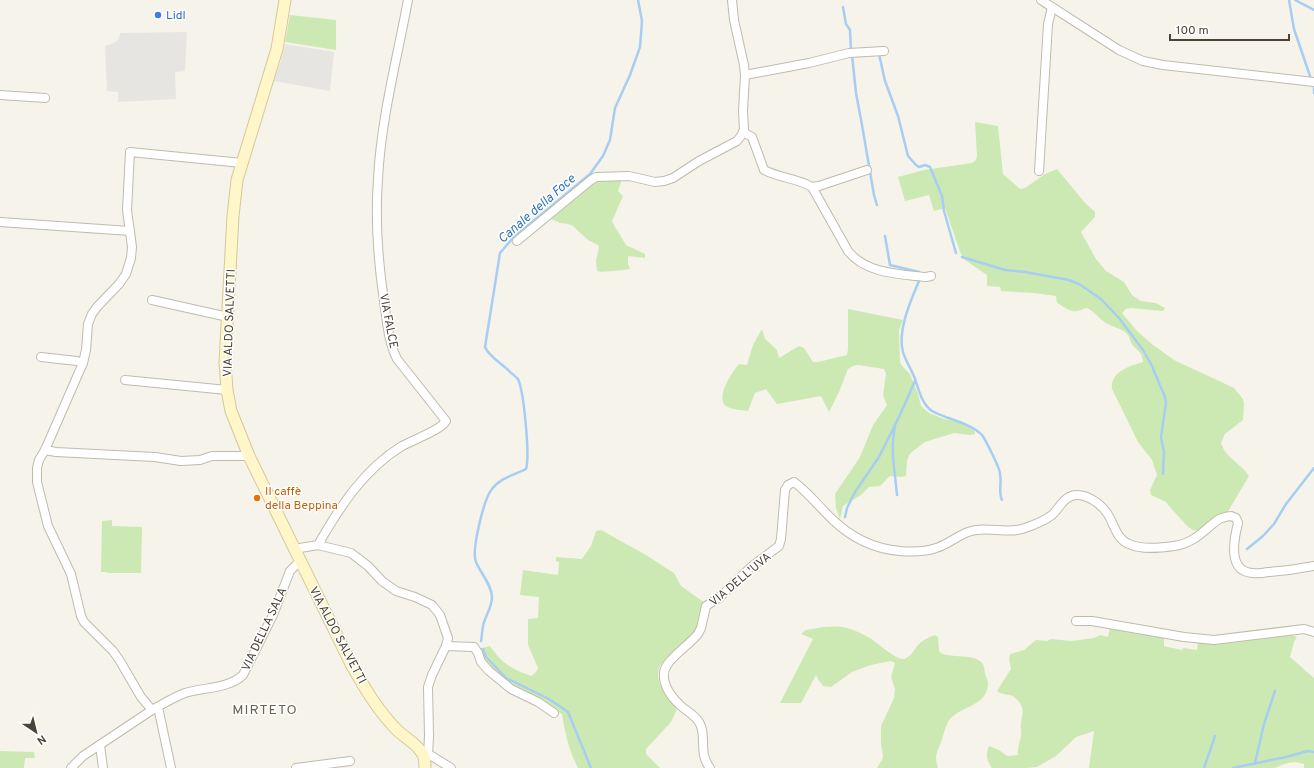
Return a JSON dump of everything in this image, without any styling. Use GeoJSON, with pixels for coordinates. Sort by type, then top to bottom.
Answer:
{"type":"FeatureCollection","features":[{"type":"Feature","properties":{"kind":"street","name":"VIA ALDO SALVETTI"},"geometry":{"type":"LineString","coordinates":[[285,0],[277,49],[237,180],[225,362],[227,390],[231,411],[249,456],[351,664],[378,707],[397,730],[425,754]]}},
{"type":"Feature","properties":{"kind":"street","name":"VIA FALCE"},"geometry":{"type":"LineString","coordinates":[[318,545],[340,510],[368,473],[385,458],[401,447],[438,429],[446,420],[397,359],[389,334],[380,272],[378,188],[379,160],[408,0]]}},
{"type":"Feature","properties":{"kind":"street"},"geometry":{"type":"LineString","coordinates":[[517,241],[596,177],[629,176],[655,182],[664,181],[673,178],[699,161],[737,141],[743,132],[745,75],[734,20],[732,0]]}},
{"type":"Feature","properties":{"kind":"street"},"geometry":{"type":"LineString","coordinates":[[1042,0],[1119,50],[1143,62],[1314,82]]}},
{"type":"Feature","properties":{"kind":"street"},"geometry":{"type":"LineString","coordinates":[[1039,171],[1048,24],[1052,7]]}},
{"type":"Feature","properties":{"kind":"street"},"geometry":{"type":"LineString","coordinates":[[745,75],[809,63],[849,53],[884,51]]}},
{"type":"Feature","properties":{"kind":"street"},"geometry":{"type":"LineString","coordinates":[[0,94],[45,98]]}},
{"type":"Feature","properties":{"kind":"street"},"geometry":{"type":"LineString","coordinates":[[743,132],[752,137],[764,170],[770,174],[805,183],[812,187],[852,257],[870,268],[926,277],[931,276]]}},
{"type":"Feature","properties":{"kind":"street"},"geometry":{"type":"LineString","coordinates":[[171,768],[155,708],[141,697],[113,651],[84,622],[81,616],[71,574],[48,526],[37,482],[37,468],[39,460],[45,450],[83,363],[86,350],[88,324],[92,314],[126,274],[131,258],[132,247],[127,210],[130,152],[242,163]]}},
{"type":"Feature","properties":{"kind":"street"},"geometry":{"type":"LineString","coordinates":[[812,187],[867,170]]}},
{"type":"Feature","properties":{"kind":"street"},"geometry":{"type":"LineString","coordinates":[[0,222],[130,231]]}},
{"type":"Feature","properties":{"kind":"street"},"geometry":{"type":"LineString","coordinates":[[152,300],[228,317]]}},
{"type":"Feature","properties":{"kind":"street"},"geometry":{"type":"LineString","coordinates":[[41,357],[83,363]]}},
{"type":"Feature","properties":{"kind":"street"},"geometry":{"type":"LineString","coordinates":[[125,380],[227,390]]}},
{"type":"Feature","properties":{"kind":"street"},"geometry":{"type":"LineString","coordinates":[[45,450],[56,452],[155,457],[181,461],[200,460],[212,456],[249,456]]}},
{"type":"Feature","properties":{"kind":"street","name":"VIA DELL'UVA"},"geometry":{"type":"LineString","coordinates":[[710,768],[704,757],[701,725],[696,716],[682,707],[673,698],[667,688],[664,675],[667,665],[698,634],[701,628],[706,606],[720,597],[751,567],[779,546],[781,539],[785,490],[788,484],[794,482],[805,491],[834,521],[850,534],[869,544],[888,550],[912,552],[929,550],[937,548],[969,532],[984,529],[1010,531],[1022,530],[1038,524],[1052,514],[1064,500],[1070,496],[1078,495],[1095,501],[1107,512],[1120,537],[1128,544],[1142,548],[1174,546],[1186,543],[1201,534],[1221,518],[1231,516],[1236,518],[1238,523],[1234,558],[1237,566],[1243,570],[1251,574],[1289,571],[1314,566]]}},
{"type":"Feature","properties":{"kind":"street"},"geometry":{"type":"LineString","coordinates":[[294,549],[318,545],[351,553],[358,557],[396,591],[432,604],[440,615],[448,638],[428,687],[429,736],[425,754],[425,768]]}},
{"type":"Feature","properties":{"kind":"street","name":"VIA DELLA SALA"},"geometry":{"type":"LineString","coordinates":[[71,768],[83,756],[155,708],[184,694],[200,689],[227,685],[237,681],[243,675],[274,615],[290,571],[297,564],[301,563]]}},
{"type":"Feature","properties":{"kind":"street"},"geometry":{"type":"LineString","coordinates":[[1076,621],[1092,621],[1184,637],[1214,640],[1304,629],[1314,632]]}},
{"type":"Feature","properties":{"kind":"street"},"geometry":{"type":"LineString","coordinates":[[446,646],[474,647],[481,662],[511,689],[538,702],[554,713]]}},
{"type":"Feature","properties":{"kind":"street"},"geometry":{"type":"LineString","coordinates":[[100,745],[103,768]]}},
{"type":"Feature","properties":{"kind":"street"},"geometry":{"type":"LineString","coordinates":[[425,754],[451,768]]}},
{"type":"Feature","properties":{"kind":"street"},"geometry":{"type":"LineString","coordinates":[[296,768],[350,761]]}},
{"type":"Feature","properties":{"kind":"green space"},"geometry":{"type":"Polygon","coordinates":[[[290,15],[336,20],[336,50],[285,42],[290,15]]]}},
{"type":"Feature","properties":{"kind":"green space"},"geometry":{"type":"Polygon","coordinates":[[[975,122],[998,126],[1003,174],[1020,189],[1025,188],[1045,174],[1057,169],[1086,204],[1095,212],[1095,217],[1081,232],[1096,259],[1106,271],[1124,282],[1132,295],[1141,301],[1156,303],[1165,308],[1163,311],[1131,308],[1126,309],[1122,313],[1137,331],[1174,360],[1234,388],[1243,399],[1243,420],[1225,434],[1221,443],[1226,453],[1249,476],[1227,513],[1200,531],[1193,530],[1188,527],[1166,502],[1151,495],[1150,490],[1157,475],[1152,460],[1138,442],[1112,389],[1112,383],[1117,374],[1127,368],[1143,362],[1140,353],[1134,347],[1127,334],[1122,330],[1106,323],[1086,308],[1077,311],[1068,310],[1057,303],[1056,296],[1001,291],[1000,287],[987,286],[987,275],[965,260],[960,252],[945,208],[934,211],[929,195],[905,201],[898,177],[924,170],[972,163],[976,160],[975,122]]]}},
{"type":"Feature","properties":{"kind":"green space"},"geometry":{"type":"Polygon","coordinates":[[[622,179],[618,191],[623,196],[612,221],[626,245],[645,254],[645,258],[628,256],[628,264],[630,269],[600,272],[597,271],[596,261],[599,247],[598,245],[588,240],[573,226],[551,219],[598,180],[622,179]]]}},
{"type":"Feature","properties":{"kind":"green space"},"geometry":{"type":"Polygon","coordinates":[[[848,309],[903,320],[899,330],[900,362],[910,374],[921,406],[929,413],[944,419],[960,422],[974,429],[975,434],[970,435],[954,433],[925,442],[909,455],[906,476],[890,476],[880,486],[869,487],[861,495],[843,506],[840,519],[836,508],[835,494],[860,457],[873,425],[887,405],[883,396],[886,374],[884,369],[858,365],[848,369],[829,412],[821,396],[777,404],[766,389],[755,393],[748,411],[726,406],[722,397],[723,391],[729,379],[739,364],[747,365],[753,345],[762,329],[765,339],[777,350],[779,358],[799,346],[804,348],[813,362],[847,355],[848,309]]]}},
{"type":"Feature","properties":{"kind":"green space"},"geometry":{"type":"Polygon","coordinates":[[[112,520],[112,526],[142,527],[141,573],[101,572],[102,521],[112,520]]]}},
{"type":"Feature","properties":{"kind":"green space"},"geometry":{"type":"Polygon","coordinates":[[[601,530],[646,555],[674,573],[681,586],[705,603],[699,624],[694,634],[670,655],[659,668],[658,679],[660,685],[666,696],[677,709],[671,722],[646,749],[646,754],[660,768],[578,768],[568,742],[562,714],[508,684],[490,670],[478,649],[490,646],[503,662],[513,668],[531,676],[536,672],[538,668],[528,645],[528,619],[538,618],[539,597],[520,595],[523,570],[558,575],[559,562],[556,561],[556,557],[582,559],[591,546],[596,531],[601,530]]]}},
{"type":"Feature","properties":{"kind":"green space"},"geometry":{"type":"Polygon","coordinates":[[[824,627],[848,628],[865,635],[900,659],[904,659],[911,655],[922,641],[935,635],[938,637],[939,651],[943,654],[964,656],[976,659],[982,663],[988,682],[987,691],[979,701],[961,711],[948,721],[936,755],[938,768],[877,768],[883,756],[881,726],[894,698],[895,689],[891,677],[895,663],[891,661],[871,665],[852,672],[831,687],[823,686],[816,675],[801,703],[780,703],[813,639],[801,634],[806,630],[824,627]]]}},
{"type":"Feature","properties":{"kind":"green space"},"geometry":{"type":"Polygon","coordinates":[[[1110,627],[1164,636],[1164,646],[1182,650],[1183,648],[1197,650],[1198,643],[1233,643],[1291,635],[1297,637],[1290,657],[1314,678],[1314,768],[1304,768],[1304,764],[1293,762],[1286,763],[1275,768],[1089,768],[1094,731],[1076,737],[1056,756],[1037,767],[992,768],[987,758],[989,746],[999,750],[1007,756],[1018,755],[1018,747],[1021,736],[1022,706],[1018,700],[1012,696],[997,691],[1011,669],[1009,659],[1010,654],[1024,650],[1036,640],[1047,641],[1051,639],[1071,641],[1094,638],[1100,635],[1108,637],[1110,627]]]}},
{"type":"Feature","properties":{"kind":"green space"},"geometry":{"type":"Polygon","coordinates":[[[0,751],[34,752],[35,758],[25,758],[24,768],[0,768],[0,751]]]}},
{"type":"Feature","properties":{"kind":"shaded area"},"geometry":{"type":"Polygon","coordinates":[[[187,32],[185,71],[175,72],[176,99],[118,102],[118,92],[107,91],[105,46],[116,42],[120,33],[187,32]]]}},
{"type":"Feature","properties":{"kind":"shaded area"},"geometry":{"type":"Polygon","coordinates":[[[285,44],[334,52],[330,91],[274,81],[285,44]]]}},
{"type":"Feature","properties":{"kind":"waterway","name":"Canale della Foce"},"geometry":{"type":"LineString","coordinates":[[481,641],[483,626],[491,605],[492,597],[490,587],[476,562],[475,556],[475,547],[482,513],[489,494],[495,485],[503,479],[526,469],[527,462],[527,438],[524,410],[518,379],[493,357],[485,347],[500,253],[513,238],[590,174],[603,156],[610,140],[615,108],[630,75],[640,47],[642,21],[638,0]]}},
{"type":"Feature","properties":{"kind":"waterway"},"geometry":{"type":"LineString","coordinates":[[1289,0],[1294,29],[1310,76]]}},
{"type":"Feature","properties":{"kind":"waterway"},"geometry":{"type":"LineString","coordinates":[[1295,0],[1314,10]]}},
{"type":"Feature","properties":{"kind":"waterway"},"geometry":{"type":"LineString","coordinates":[[843,7],[846,24],[850,30],[851,50]]}},
{"type":"Feature","properties":{"kind":"waterway"},"geometry":{"type":"LineString","coordinates":[[877,54],[879,54],[885,81],[898,116],[908,156],[919,167],[925,165],[930,167],[942,196],[944,211],[956,253]]}},
{"type":"Feature","properties":{"kind":"waterway"},"geometry":{"type":"LineString","coordinates":[[852,55],[856,93],[877,205]]}},
{"type":"Feature","properties":{"kind":"waterway"},"geometry":{"type":"LineString","coordinates":[[1314,88],[1314,93]]}},
{"type":"Feature","properties":{"kind":"waterway"},"geometry":{"type":"LineString","coordinates":[[885,236],[890,265],[919,272]]}},
{"type":"Feature","properties":{"kind":"waterway"},"geometry":{"type":"LineString","coordinates":[[962,257],[1005,270],[1069,280],[1079,284],[1101,299],[1119,318],[1143,350],[1151,364],[1165,397],[1166,403],[1161,437],[1164,452],[1163,474]]}},
{"type":"Feature","properties":{"kind":"waterway"},"geometry":{"type":"LineString","coordinates":[[919,281],[903,325],[902,344],[904,356],[914,376],[921,397],[926,405],[932,411],[972,427],[982,435],[999,471],[1000,494],[1002,500]]}},
{"type":"Feature","properties":{"kind":"waterway"},"geometry":{"type":"LineString","coordinates":[[845,517],[847,508],[855,492],[879,457],[915,381]]}},
{"type":"Feature","properties":{"kind":"waterway"},"geometry":{"type":"LineString","coordinates":[[895,426],[893,452],[897,495]]}},
{"type":"Feature","properties":{"kind":"waterway"},"geometry":{"type":"LineString","coordinates":[[1247,549],[1263,536],[1274,524],[1286,504],[1314,468]]}},
{"type":"Feature","properties":{"kind":"waterway","name":"Canale della Foce"},"geometry":{"type":"LineString","coordinates":[[483,649],[486,657],[506,678],[549,699],[568,712],[591,768]]}},
{"type":"Feature","properties":{"kind":"waterway"},"geometry":{"type":"LineString","coordinates":[[1255,763],[1264,724],[1275,691]]}},
{"type":"Feature","properties":{"kind":"waterway"},"geometry":{"type":"LineString","coordinates":[[1204,768],[1215,736]]}},
{"type":"Feature","properties":{"kind":"waterway"},"geometry":{"type":"LineString","coordinates":[[1233,768],[1308,751],[1314,752]]}},
{"type":"Feature","properties":{"kind":"place","name":"Lidl"},"geometry":{"type":"Point","coordinates":[158,15]}},
{"type":"Feature","properties":{"kind":"place","name":"Il caffè della Beppina"},"geometry":{"type":"Point","coordinates":[257,498]}},
{"type":"Feature","properties":{"kind":"district","name":"MIRTETO"},"geometry":{"type":"Point","coordinates":[265,709]}}]}
